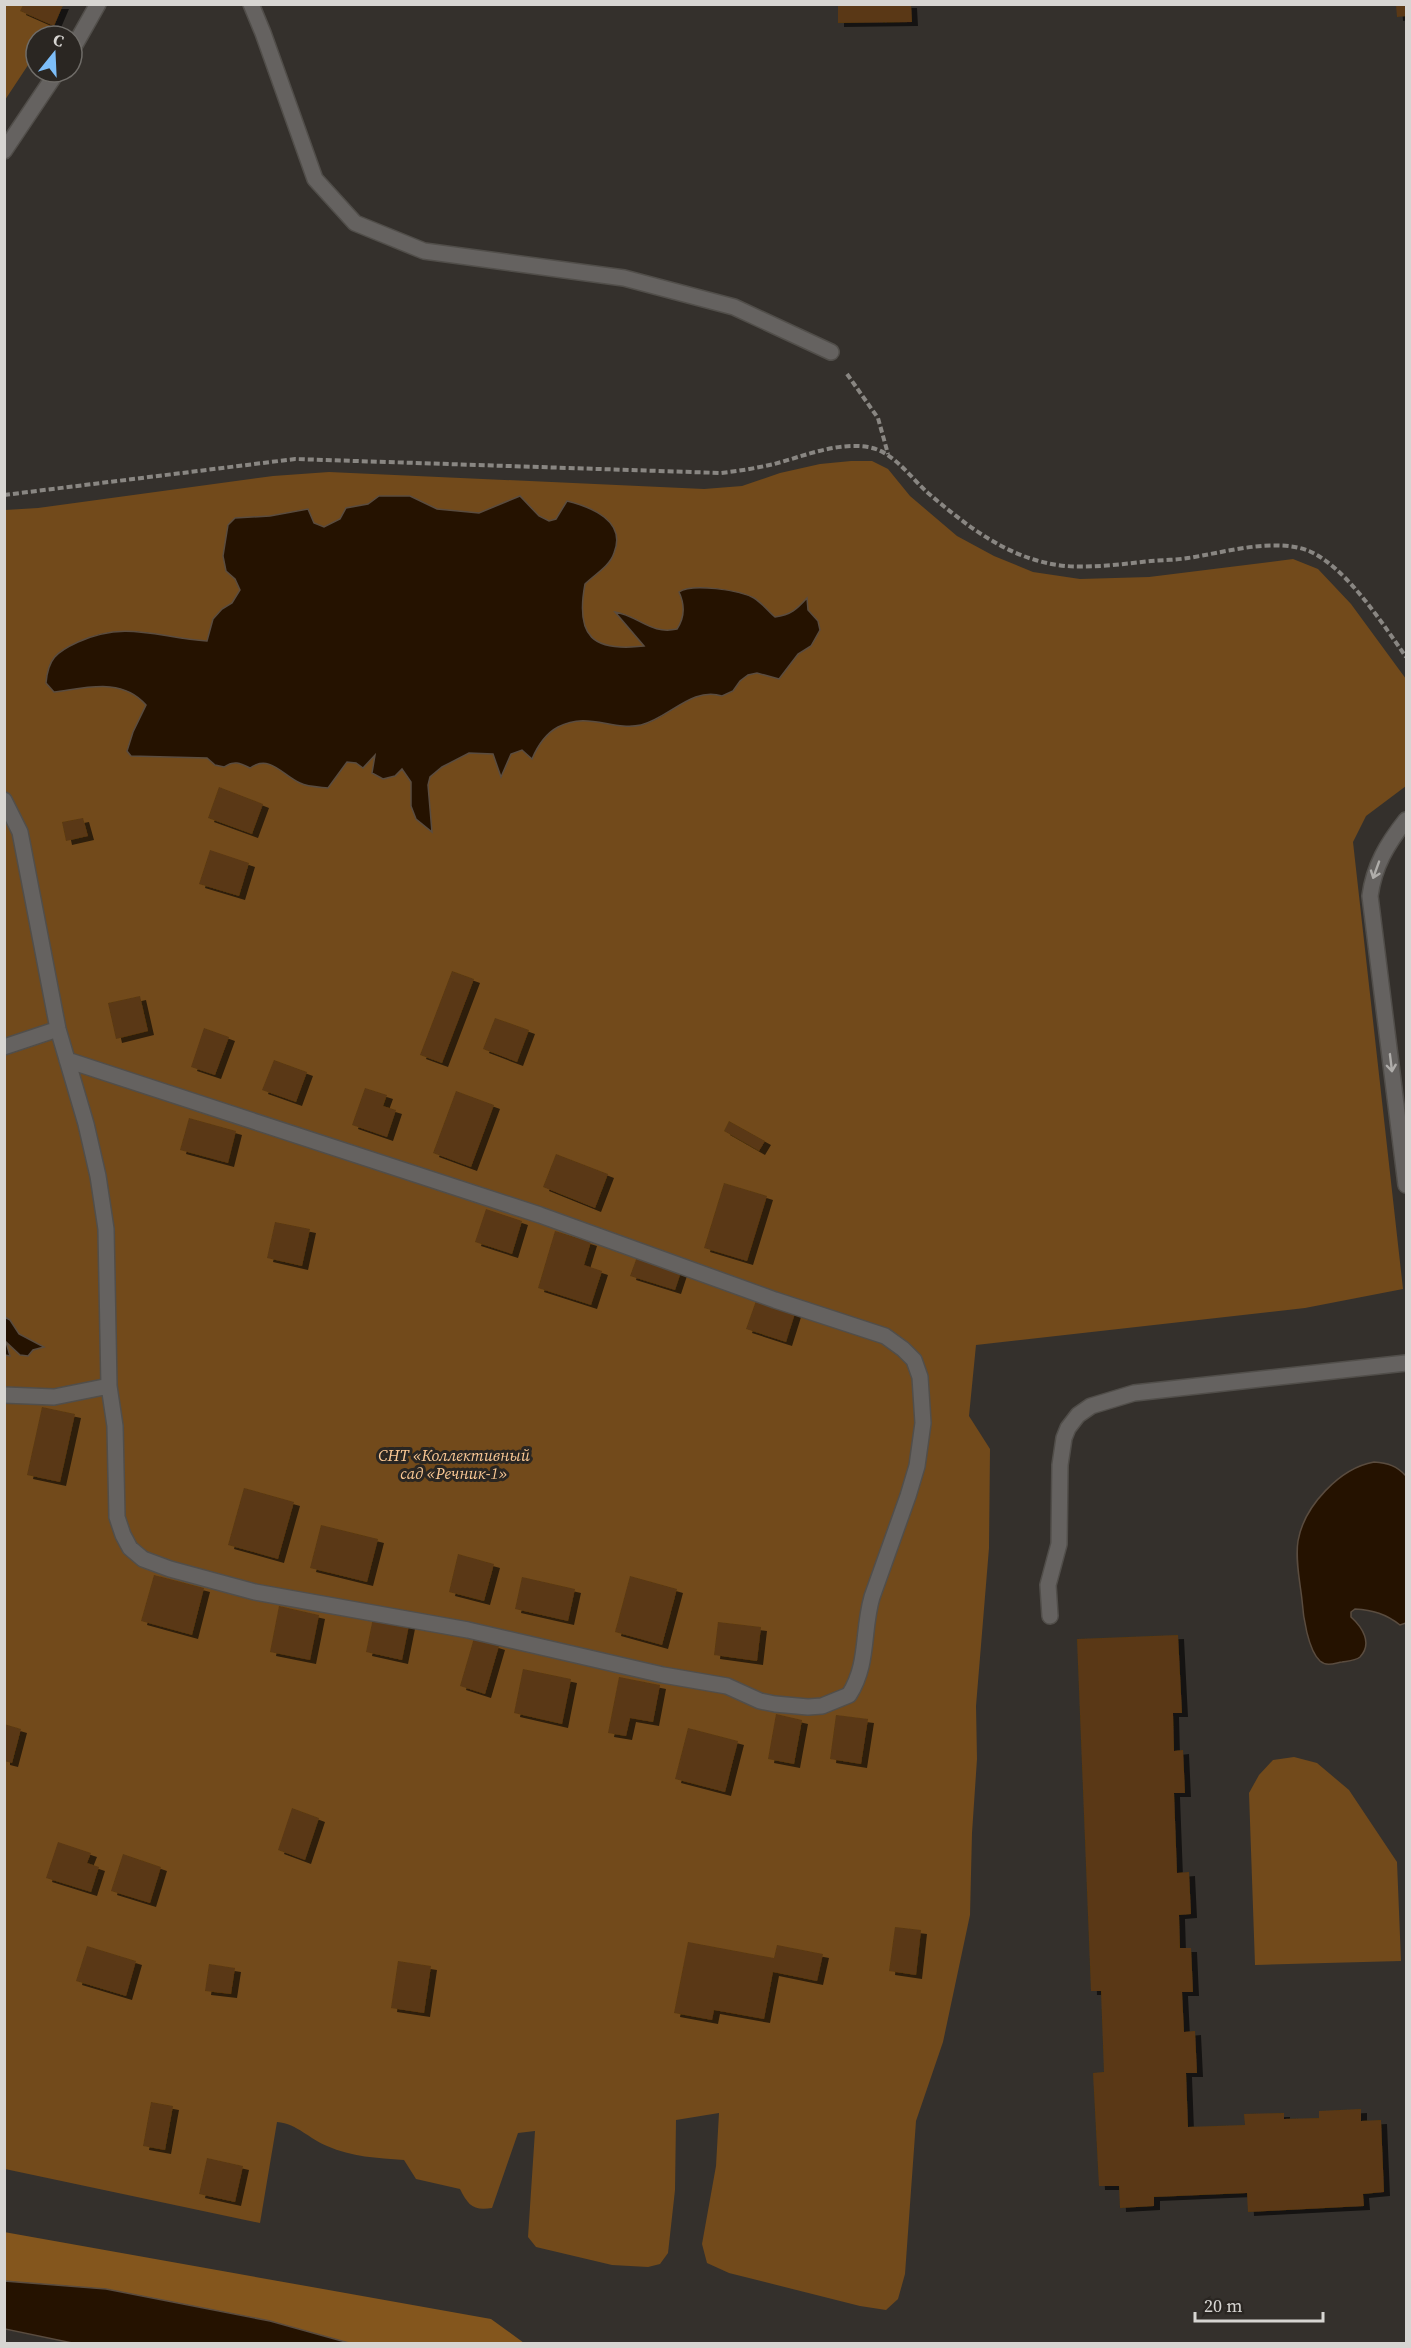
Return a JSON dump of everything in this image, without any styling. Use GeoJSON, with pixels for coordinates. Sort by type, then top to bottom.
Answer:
{"type":"FeatureCollection","features":[{"type":"Feature","properties":{"kind":"street"},"geometry":{"type":"LineString","coordinates":[[84,29],[98,4]]}},
{"type":"Feature","properties":{"kind":"street"},"geometry":{"type":"LineString","coordinates":[[251,4],[315,179],[355,223],[424,251],[624,279],[734,307],[831,352]]}},
{"type":"Feature","properties":{"kind":"street"},"geometry":{"type":"LineString","coordinates":[[4,151],[49,84]]}},
{"type":"Feature","properties":{"kind":"street"},"geometry":{"type":"LineString","coordinates":[[4,800],[20,832],[58,1029],[67,1060],[86,1125],[103,1204],[106,1229],[109,1386],[115,1426],[117,1517],[130,1548],[143,1559],[170,1569],[255,1592],[488,1635],[727,1686],[760,1701],[800,1707],[822,1706],[849,1695],[862,1672],[868,1612],[908,1496],[922,1442],[924,1423],[920,1377],[914,1360],[903,1349],[885,1336],[775,1300],[540,1215],[67,1060]]}},
{"type":"Feature","properties":{"kind":"street"},"geometry":{"type":"LineString","coordinates":[[1407,820],[1380,858],[1373,875],[1370,896],[1407,1185]]}},
{"type":"Feature","properties":{"kind":"street"},"geometry":{"type":"LineString","coordinates":[[4,1047],[58,1029]]}},
{"type":"Feature","properties":{"kind":"street"},"geometry":{"type":"LineString","coordinates":[[1050,1616],[1048,1585],[1059,1544],[1062,1445],[1068,1428],[1078,1415],[1091,1406],[1134,1393],[1407,1363]]}},
{"type":"Feature","properties":{"kind":"street"},"geometry":{"type":"LineString","coordinates":[[4,1395],[54,1397],[109,1386]]}},
{"type":"Feature","properties":{"kind":"path"},"geometry":{"type":"LineString","coordinates":[[831,352],[878,418],[888,454]]}},
{"type":"Feature","properties":{"kind":"path"},"geometry":{"type":"LineString","coordinates":[[4,495],[295,459],[721,473],[748,470],[812,453],[855,446],[870,447],[888,454],[928,493],[984,538],[1036,560],[1065,566],[1104,566],[1261,547],[1283,546],[1308,550],[1325,561],[1345,579],[1367,603],[1407,657]]}},
{"type":"Feature","properties":{"kind":"green space"},"geometry":{"type":"Polygon","coordinates":[[[5,5],[63,5],[53,24],[24,24],[24,71],[5,100],[5,5]]]}},
{"type":"Feature","properties":{"kind":"green space","name":"СНТ «Коллективный сад «Речник-1»"},"geometry":{"type":"Polygon","coordinates":[[[872,461],[888,469],[910,496],[957,536],[994,556],[1033,572],[1080,579],[1149,577],[1293,559],[1318,569],[1351,604],[1406,679],[1406,786],[1366,816],[1353,842],[1403,1289],[1305,1308],[976,1345],[969,1416],[990,1449],[989,1548],[976,1706],[977,1759],[970,1915],[943,2042],[916,2121],[905,2274],[898,2299],[886,2310],[860,2306],[729,2273],[707,2263],[702,2244],[716,2166],[719,2113],[676,2120],[675,2190],[668,2253],[660,2264],[648,2267],[612,2265],[536,2247],[528,2237],[535,2131],[518,2133],[492,2208],[485,2209],[472,2206],[460,2189],[416,2179],[404,2160],[346,2153],[321,2143],[291,2126],[277,2122],[260,2223],[5,2169],[5,510],[38,508],[273,476],[329,472],[704,489],[742,486],[780,473],[820,464],[872,461]]]}},
{"type":"Feature","properties":{"kind":"green space"},"geometry":{"type":"Polygon","coordinates":[[[1294,1757],[1317,1763],[1349,1790],[1397,1862],[1401,1961],[1255,1965],[1249,1793],[1259,1775],[1273,1760],[1294,1757]]]}},
{"type":"Feature","properties":{"kind":"shaded area"},"geometry":{"type":"Polygon","coordinates":[[[379,496],[410,496],[437,509],[479,513],[520,496],[539,516],[549,521],[556,519],[567,501],[586,507],[604,517],[616,532],[617,542],[612,558],[585,584],[583,602],[586,628],[600,643],[626,647],[644,646],[615,612],[652,627],[677,629],[682,620],[683,611],[679,592],[694,588],[727,590],[747,595],[757,600],[775,617],[793,611],[807,598],[808,610],[818,621],[820,630],[811,646],[798,654],[779,679],[757,673],[748,675],[733,691],[722,696],[700,695],[680,704],[661,717],[641,725],[620,726],[590,721],[569,723],[553,730],[539,745],[532,759],[522,750],[511,754],[501,777],[493,754],[469,753],[442,767],[430,777],[428,785],[432,832],[416,819],[411,806],[411,782],[402,769],[395,776],[383,779],[372,773],[375,755],[363,768],[356,763],[347,762],[328,788],[303,784],[276,767],[264,763],[250,768],[237,763],[224,767],[215,765],[207,758],[131,756],[127,751],[146,705],[136,696],[126,691],[103,686],[54,692],[46,683],[54,657],[78,642],[96,636],[127,631],[207,641],[213,619],[222,609],[232,603],[240,590],[235,579],[226,571],[223,556],[228,525],[235,518],[270,516],[308,509],[314,523],[324,527],[340,519],[346,508],[368,504],[379,496]]]}},
{"type":"Feature","properties":{"kind":"shaded area"},"geometry":{"type":"Polygon","coordinates":[[[5,1317],[10,1320],[19,1334],[44,1347],[33,1350],[28,1356],[20,1355],[6,1342],[10,1356],[5,1355],[5,1317]]]}},
{"type":"Feature","properties":{"kind":"shaded area"},"geometry":{"type":"Polygon","coordinates":[[[1374,1462],[1392,1466],[1406,1476],[1406,1623],[1400,1625],[1379,1613],[1355,1609],[1351,1612],[1351,1617],[1359,1626],[1366,1641],[1364,1652],[1354,1660],[1325,1664],[1320,1661],[1312,1649],[1307,1632],[1298,1570],[1298,1541],[1308,1515],[1326,1491],[1349,1472],[1374,1462]]]}},
{"type":"Feature","properties":{"kind":"shaded area"},"geometry":{"type":"Polygon","coordinates":[[[4,2232],[491,2319],[524,2343],[349,2343],[270,2321],[106,2289],[5,2281],[4,2232]]]}},
{"type":"Feature","properties":{"kind":"shaded area"},"geometry":{"type":"Polygon","coordinates":[[[4,2281],[106,2289],[270,2321],[349,2343],[77,2344],[5,2329],[4,2281]]]}},
{"type":"Feature","properties":{"kind":"building"},"geometry":{"type":"Polygon","coordinates":[[[838,4],[911,4],[912,22],[838,23],[838,4]]]}},
{"type":"Feature","properties":{"kind":"building"},"geometry":{"type":"Polygon","coordinates":[[[1396,4],[1406,4],[1406,16],[1397,17],[1396,4]]]}},
{"type":"Feature","properties":{"kind":"building"},"geometry":{"type":"Polygon","coordinates":[[[23,5],[63,5],[55,24],[49,24],[20,11],[23,5]]]}},
{"type":"Feature","properties":{"kind":"building"},"geometry":{"type":"Polygon","coordinates":[[[219,787],[263,804],[252,834],[208,818],[219,787]]]}},
{"type":"Feature","properties":{"kind":"building"},"geometry":{"type":"Polygon","coordinates":[[[83,818],[88,836],[66,841],[62,822],[83,818]]]}},
{"type":"Feature","properties":{"kind":"building"},"geometry":{"type":"Polygon","coordinates":[[[210,850],[249,863],[239,896],[199,884],[210,850]]]}},
{"type":"Feature","properties":{"kind":"building"},"geometry":{"type":"Polygon","coordinates":[[[452,971],[474,979],[442,1063],[420,1055],[452,971]]]}},
{"type":"Feature","properties":{"kind":"building"},"geometry":{"type":"Polygon","coordinates":[[[140,996],[148,1031],[116,1039],[108,1003],[140,996]]]}},
{"type":"Feature","properties":{"kind":"building"},"geometry":{"type":"Polygon","coordinates":[[[495,1018],[529,1030],[517,1062],[483,1049],[495,1018]]]}},
{"type":"Feature","properties":{"kind":"building"},"geometry":{"type":"Polygon","coordinates":[[[204,1028],[229,1037],[215,1075],[191,1067],[204,1028]]]}},
{"type":"Feature","properties":{"kind":"building"},"geometry":{"type":"Polygon","coordinates":[[[274,1060],[307,1072],[296,1102],[262,1090],[274,1060]]]}},
{"type":"Feature","properties":{"kind":"building"},"geometry":{"type":"Polygon","coordinates":[[[365,1088],[387,1095],[383,1106],[396,1110],[387,1137],[352,1125],[365,1088]]]}},
{"type":"Feature","properties":{"kind":"building"},"geometry":{"type":"Polygon","coordinates":[[[456,1091],[494,1105],[471,1167],[433,1153],[456,1091]]]}},
{"type":"Feature","properties":{"kind":"building"},"geometry":{"type":"Polygon","coordinates":[[[189,1118],[236,1131],[228,1163],[180,1150],[189,1118]]]}},
{"type":"Feature","properties":{"kind":"building"},"geometry":{"type":"Polygon","coordinates":[[[729,1121],[765,1141],[759,1151],[724,1131],[729,1121]]]}},
{"type":"Feature","properties":{"kind":"building"},"geometry":{"type":"Polygon","coordinates":[[[556,1154],[608,1174],[595,1208],[543,1187],[556,1154]]]}},
{"type":"Feature","properties":{"kind":"building"},"geometry":{"type":"Polygon","coordinates":[[[724,1183],[767,1196],[747,1261],[704,1248],[724,1183]]]}},
{"type":"Feature","properties":{"kind":"building"},"geometry":{"type":"Polygon","coordinates":[[[486,1209],[522,1221],[512,1254],[475,1242],[486,1209]]]}},
{"type":"Feature","properties":{"kind":"building"},"geometry":{"type":"Polygon","coordinates":[[[275,1222],[310,1229],[302,1266],[267,1258],[275,1222]]]}},
{"type":"Feature","properties":{"kind":"building"},"geometry":{"type":"Polygon","coordinates":[[[555,1231],[591,1242],[584,1265],[602,1271],[591,1305],[538,1288],[555,1231]]]}},
{"type":"Feature","properties":{"kind":"building"},"geometry":{"type":"Polygon","coordinates":[[[637,1257],[681,1272],[675,1290],[630,1276],[637,1257]]]}},
{"type":"Feature","properties":{"kind":"building"},"geometry":{"type":"Polygon","coordinates":[[[757,1298],[796,1310],[786,1342],[746,1329],[757,1298]]]}},
{"type":"Feature","properties":{"kind":"building"},"geometry":{"type":"Polygon","coordinates":[[[42,1407],[75,1414],[60,1482],[27,1475],[42,1407]]]}},
{"type":"Feature","properties":{"kind":"building"},"geometry":{"type":"Polygon","coordinates":[[[244,1488],[294,1502],[278,1559],[228,1545],[244,1488]]]}},
{"type":"Feature","properties":{"kind":"building"},"geometry":{"type":"Polygon","coordinates":[[[321,1525],[378,1539],[367,1582],[310,1568],[321,1525]]]}},
{"type":"Feature","properties":{"kind":"building"},"geometry":{"type":"Polygon","coordinates":[[[458,1554],[494,1564],[484,1601],[449,1592],[458,1554]]]}},
{"type":"Feature","properties":{"kind":"building"},"geometry":{"type":"Polygon","coordinates":[[[154,1575],[204,1588],[192,1635],[141,1621],[154,1575]]]}},
{"type":"Feature","properties":{"kind":"building"},"geometry":{"type":"Polygon","coordinates":[[[630,1576],[677,1589],[662,1645],[615,1632],[630,1576]]]}},
{"type":"Feature","properties":{"kind":"building"},"geometry":{"type":"Polygon","coordinates":[[[522,1577],[575,1589],[568,1621],[515,1609],[522,1577]]]}},
{"type":"Feature","properties":{"kind":"building"},"geometry":{"type":"Polygon","coordinates":[[[279,1606],[319,1615],[310,1660],[270,1652],[279,1606]]]}},
{"type":"Feature","properties":{"kind":"building"},"geometry":{"type":"Polygon","coordinates":[[[373,1618],[409,1625],[402,1660],[366,1652],[373,1618]]]}},
{"type":"Feature","properties":{"kind":"building"},"geometry":{"type":"Polygon","coordinates":[[[718,1622],[761,1627],[757,1661],[714,1655],[718,1622]]]}},
{"type":"Feature","properties":{"kind":"building"},"geometry":{"type":"Polygon","coordinates":[[[1178,1635],[1182,1713],[1173,1713],[1174,1751],[1183,1750],[1185,1793],[1174,1793],[1177,1873],[1189,1872],[1191,1914],[1179,1915],[1180,1948],[1191,1948],[1193,1992],[1182,1992],[1184,2032],[1195,2031],[1197,2073],[1186,2073],[1188,2127],[1245,2125],[1244,2114],[1284,2113],[1284,2119],[1319,2118],[1319,2111],[1361,2109],[1361,2121],[1381,2120],[1384,2192],[1363,2194],[1364,2206],[1248,2212],[1247,2193],[1154,2197],[1154,2206],[1120,2208],[1119,2186],[1099,2186],[1093,2073],[1104,2072],[1101,1991],[1091,1991],[1077,1639],[1178,1635]]]}},
{"type":"Feature","properties":{"kind":"building"},"geometry":{"type":"Polygon","coordinates":[[[474,1638],[499,1646],[485,1694],[460,1686],[474,1638]]]}},
{"type":"Feature","properties":{"kind":"building"},"geometry":{"type":"Polygon","coordinates":[[[523,1669],[571,1679],[562,1724],[514,1713],[523,1669]]]}},
{"type":"Feature","properties":{"kind":"building"},"geometry":{"type":"Polygon","coordinates":[[[619,1677],[660,1685],[653,1722],[630,1718],[626,1736],[608,1733],[619,1677]]]}},
{"type":"Feature","properties":{"kind":"building"},"geometry":{"type":"Polygon","coordinates":[[[776,1714],[802,1720],[794,1764],[768,1759],[776,1714]]]}},
{"type":"Feature","properties":{"kind":"building"},"geometry":{"type":"Polygon","coordinates":[[[836,1715],[868,1719],[861,1764],[830,1759],[836,1715]]]}},
{"type":"Feature","properties":{"kind":"building"},"geometry":{"type":"Polygon","coordinates":[[[4,1724],[21,1729],[12,1763],[4,1761],[4,1724]]]}},
{"type":"Feature","properties":{"kind":"building"},"geometry":{"type":"Polygon","coordinates":[[[688,1728],[738,1741],[725,1792],[675,1779],[688,1728]]]}},
{"type":"Feature","properties":{"kind":"building"},"geometry":{"type":"Polygon","coordinates":[[[292,1808],[319,1818],[305,1860],[278,1850],[292,1808]]]}},
{"type":"Feature","properties":{"kind":"building"},"geometry":{"type":"Polygon","coordinates":[[[58,1842],[91,1853],[87,1863],[99,1867],[91,1892],[46,1878],[58,1842]]]}},
{"type":"Feature","properties":{"kind":"building"},"geometry":{"type":"Polygon","coordinates":[[[123,1854],[161,1867],[150,1903],[111,1891],[123,1854]]]}},
{"type":"Feature","properties":{"kind":"building"},"geometry":{"type":"Polygon","coordinates":[[[895,1927],[921,1930],[916,1975],[889,1971],[895,1927]]]}},
{"type":"Feature","properties":{"kind":"building"},"geometry":{"type":"Polygon","coordinates":[[[688,1942],[774,1958],[777,1945],[823,1954],[817,1981],[773,1972],[764,2019],[714,2010],[712,2020],[674,2013],[688,1942]]]}},
{"type":"Feature","properties":{"kind":"building"},"geometry":{"type":"Polygon","coordinates":[[[87,1946],[136,1961],[126,1996],[76,1981],[87,1946]]]}},
{"type":"Feature","properties":{"kind":"building"},"geometry":{"type":"Polygon","coordinates":[[[398,1961],[431,1966],[424,2013],[391,2008],[398,1961]]]}},
{"type":"Feature","properties":{"kind":"building"},"geometry":{"type":"Polygon","coordinates":[[[209,1964],[235,1968],[231,1994],[205,1991],[209,1964]]]}},
{"type":"Feature","properties":{"kind":"building"},"geometry":{"type":"Polygon","coordinates":[[[151,2102],[173,2106],[165,2150],[143,2146],[151,2102]]]}},
{"type":"Feature","properties":{"kind":"building"},"geometry":{"type":"Polygon","coordinates":[[[207,2158],[243,2166],[235,2202],[199,2194],[207,2158]]]}}]}
